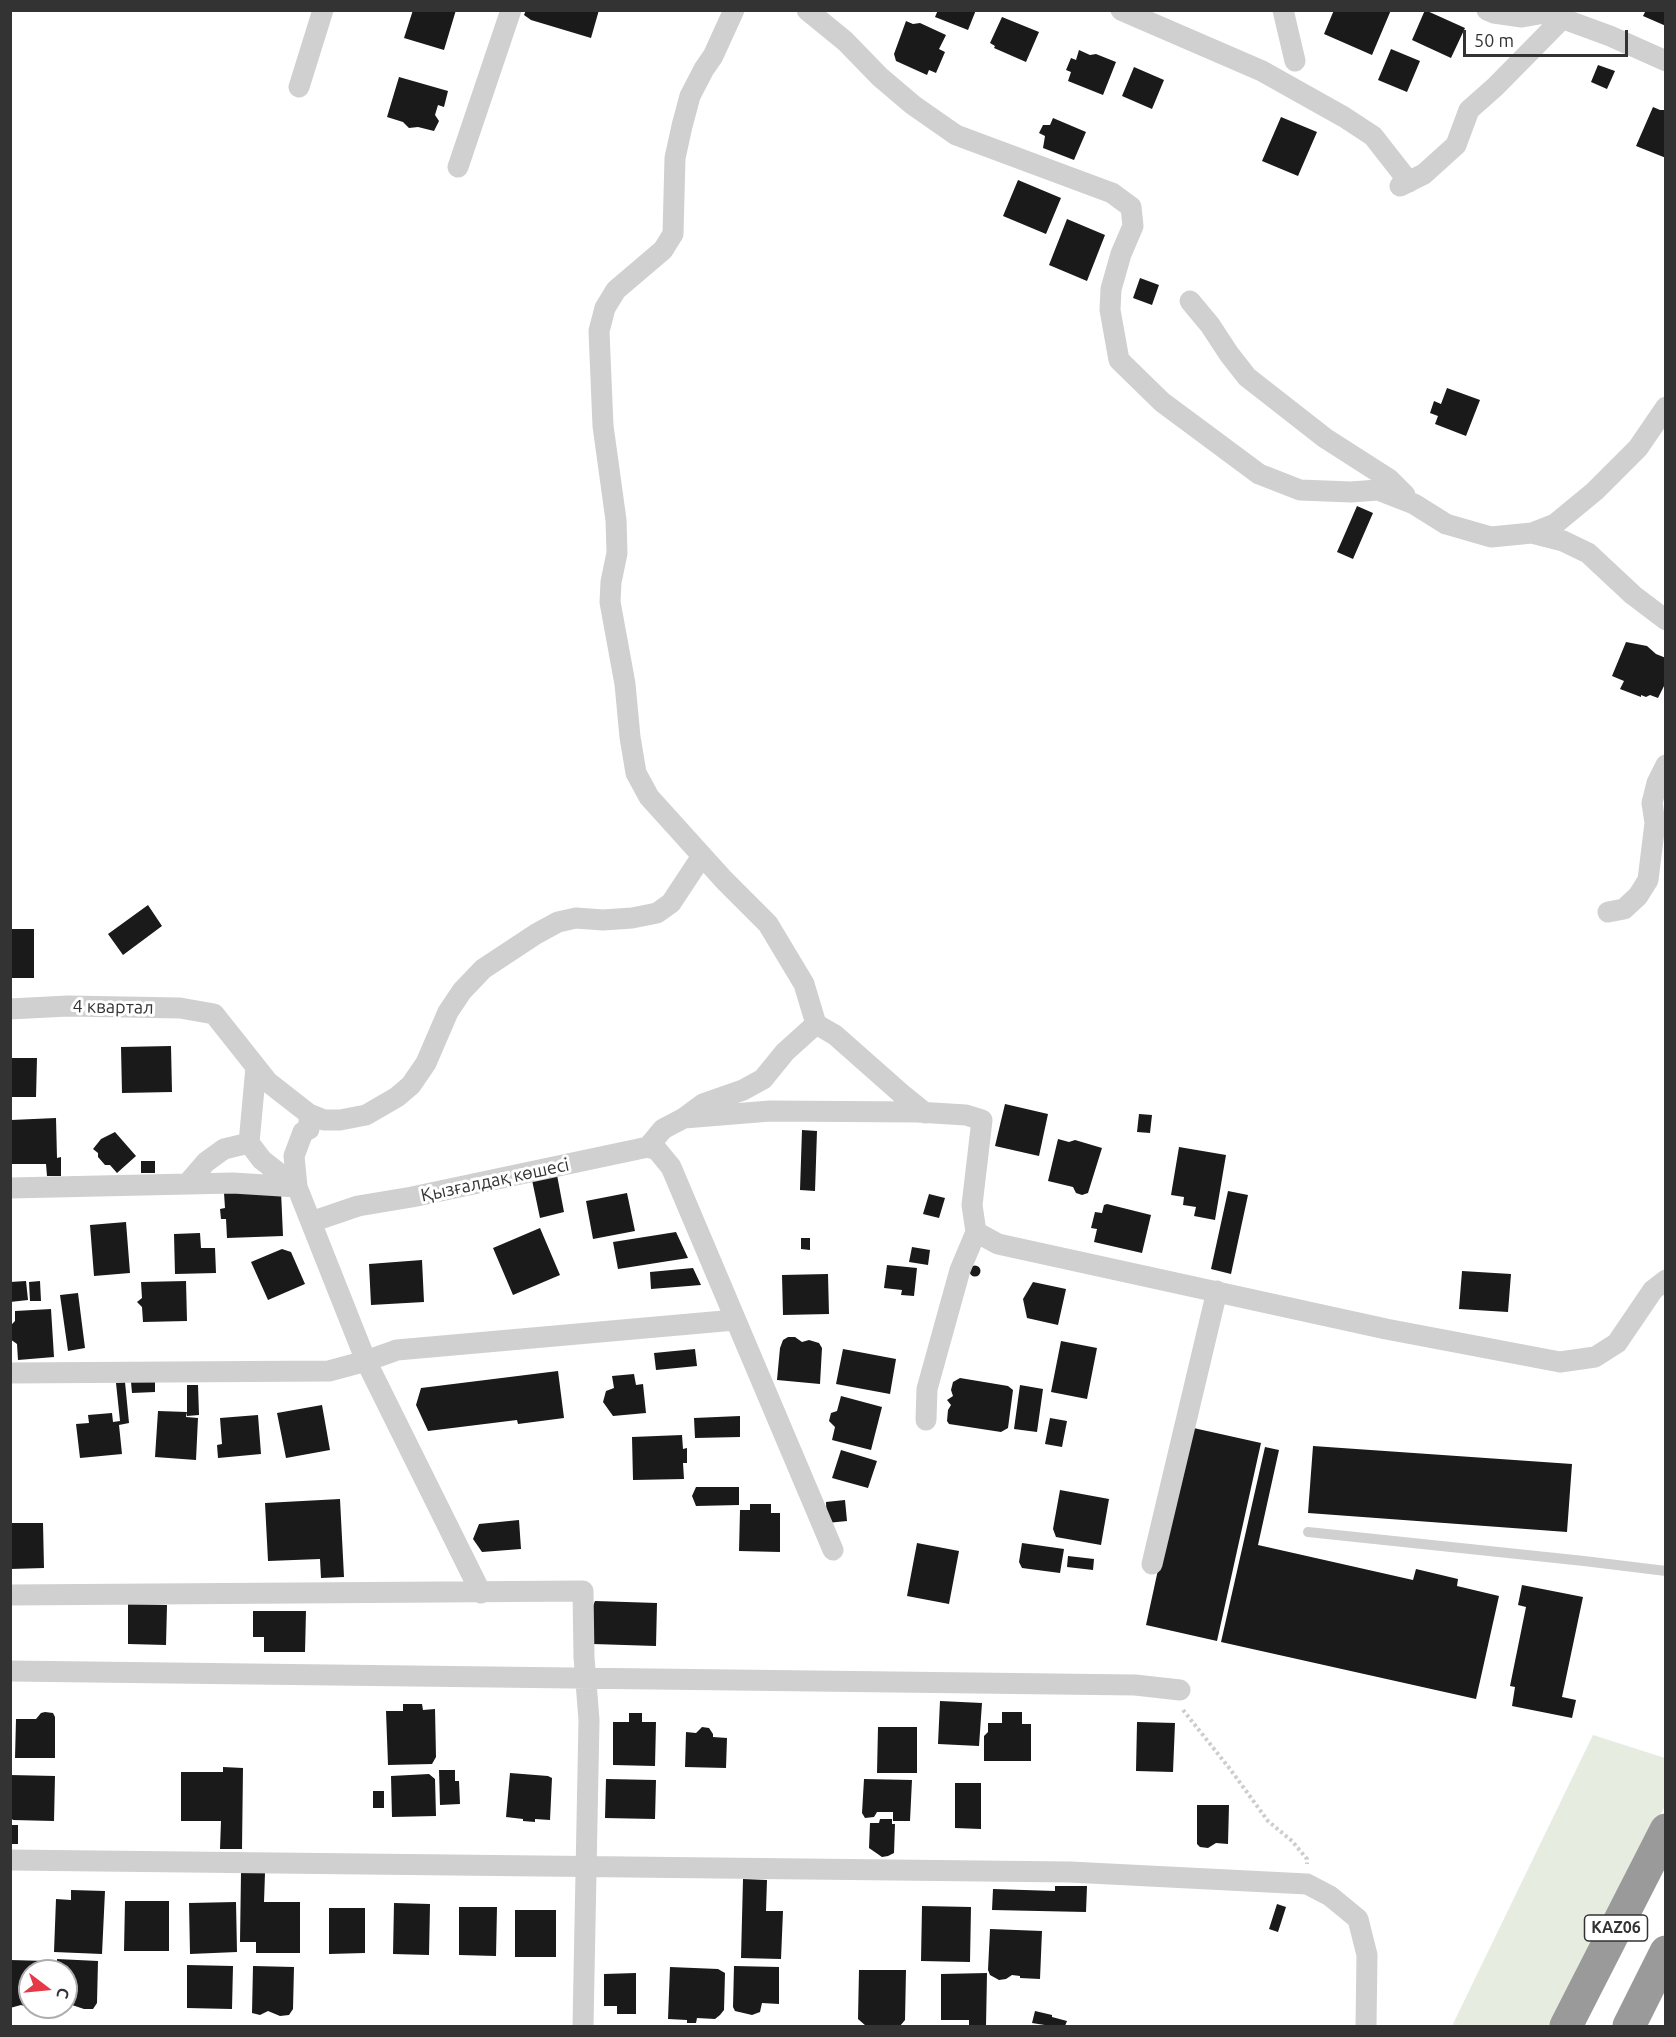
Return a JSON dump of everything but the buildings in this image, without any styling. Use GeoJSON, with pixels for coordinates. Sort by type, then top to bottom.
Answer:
{"type":"FeatureCollection","features":[{"type":"Feature","properties":{"kind":"highway","name":"KАZ06"},"geometry":{"type":"LineString","coordinates":[[1566,2026],[1665,1830]]}},
{"type":"Feature","properties":{"kind":"highway","name":"KАZ06"},"geometry":{"type":"LineString","coordinates":[[1630,2025],[1665,1952]]}},
{"type":"Feature","properties":{"kind":"street"},"geometry":{"type":"LineString","coordinates":[[299,87],[323,10]]}},
{"type":"Feature","properties":{"kind":"street"},"geometry":{"type":"LineString","coordinates":[[458,167],[511,10]]}},
{"type":"Feature","properties":{"kind":"street"},"geometry":{"type":"LineString","coordinates":[[734,10],[713,56],[690,96],[675,158],[673,234],[663,250],[616,290],[605,308],[599,331],[603,426],[617,542],[610,602],[626,684],[630,737],[636,774],[649,797],[768,924],[804,984],[816,1024],[835,1035],[925,1113]]}},
{"type":"Feature","properties":{"kind":"street"},"geometry":{"type":"LineString","coordinates":[[807,10],[845,41],[880,77],[913,105],[956,135],[1112,193],[1131,207],[1133,226],[1121,254],[1111,289],[1110,310],[1119,360],[1162,402],[1259,474],[1300,490],[1351,492],[1378,490],[1414,504],[1446,524],[1491,537],[1532,533],[1556,524],[1595,491],[1638,448],[1665,406]]}},
{"type":"Feature","properties":{"kind":"street"},"geometry":{"type":"LineString","coordinates":[[1121,10],[1262,71],[1344,117],[1373,136],[1404,184],[1424,174],[1456,145],[1469,110],[1495,87],[1548,14]]}},
{"type":"Feature","properties":{"kind":"street"},"geometry":{"type":"LineString","coordinates":[[1282,10],[1295,61]]}},
{"type":"Feature","properties":{"kind":"street"},"geometry":{"type":"LineString","coordinates":[[1487,10],[1521,17],[1548,14],[1610,36],[1665,61]]}},
{"type":"Feature","properties":{"kind":"street"},"geometry":{"type":"LineString","coordinates":[[1190,301],[1247,377],[1325,438],[1389,479],[1414,504]]}},
{"type":"Feature","properties":{"kind":"street"},"geometry":{"type":"LineString","coordinates":[[1532,533],[1563,541],[1588,553],[1633,595],[1665,620]]}},
{"type":"Feature","properties":{"kind":"street"},"geometry":{"type":"LineString","coordinates":[[1608,912],[1624,909],[1638,896],[1648,880],[1655,823],[1660,822],[1652,803],[1665,765]]}},
{"type":"Feature","properties":{"kind":"street"},"geometry":{"type":"LineString","coordinates":[[256,1067],[268,1082],[309,1114],[324,1120],[340,1120],[366,1115],[397,1097],[411,1085],[426,1063],[448,1012],[462,991],[483,969],[558,922],[576,918],[603,920],[632,918],[657,913],[671,903],[702,856]]}},
{"type":"Feature","properties":{"kind":"street","name":"4 квартал"},"geometry":{"type":"LineString","coordinates":[[10,1009],[68,1006],[169,1007],[214,1014],[256,1067]]}},
{"type":"Feature","properties":{"kind":"street"},"geometry":{"type":"LineString","coordinates":[[816,1024],[785,1052],[763,1079],[743,1090],[702,1104],[684,1118],[663,1129],[648,1147],[657,1150],[671,1167],[833,1550]]}},
{"type":"Feature","properties":{"kind":"street"},"geometry":{"type":"LineString","coordinates":[[256,1067],[249,1143],[262,1160],[297,1186]]}},
{"type":"Feature","properties":{"kind":"street"},"geometry":{"type":"LineString","coordinates":[[684,1118],[770,1111],[925,1113],[966,1115],[982,1120],[972,1205],[976,1232],[960,1270],[927,1389],[926,1420]]}},
{"type":"Feature","properties":{"kind":"street"},"geometry":{"type":"LineString","coordinates":[[309,1114],[309,1129],[303,1132],[294,1156],[297,1186],[366,1361],[481,1593]]}},
{"type":"Feature","properties":{"kind":"street"},"geometry":{"type":"LineString","coordinates":[[187,1184],[206,1162],[224,1149],[249,1143]]}},
{"type":"Feature","properties":{"kind":"street","name":"Қызғалдақ көшесі"},"geometry":{"type":"LineString","coordinates":[[311,1222],[358,1206],[412,1197],[648,1147]]}},
{"type":"Feature","properties":{"kind":"street"},"geometry":{"type":"LineString","coordinates":[[10,1188],[233,1183],[297,1186]]}},
{"type":"Feature","properties":{"kind":"street"},"geometry":{"type":"LineString","coordinates":[[976,1232],[998,1244],[1097,1267],[1386,1329],[1560,1362],[1594,1357],[1617,1343],[1653,1290],[1665,1280]]}},
{"type":"Feature","properties":{"kind":"street"},"geometry":{"type":"LineString","coordinates":[[1152,1564],[1217,1291]]}},
{"type":"Feature","properties":{"kind":"street"},"geometry":{"type":"LineString","coordinates":[[10,1373],[329,1371],[397,1350],[735,1320]]}},
{"type":"Feature","properties":{"kind":"street"},"geometry":{"type":"LineString","coordinates":[[10,1595],[583,1591],[584,1657],[589,1720],[583,2026]]}},
{"type":"Feature","properties":{"kind":"street"},"geometry":{"type":"LineString","coordinates":[[10,1671],[1135,1685],[1175,1690]]}},
{"type":"Feature","properties":{"kind":"street"},"geometry":{"type":"LineString","coordinates":[[10,1860],[1070,1872],[1307,1884],[1330,1896],[1358,1918],[1367,1954],[1366,2026]]}},
{"type":"Feature","properties":{"kind":"lane"},"geometry":{"type":"LineString","coordinates":[[1308,1532],[1665,1571]]}},
{"type":"Feature","properties":{"kind":"path"},"geometry":{"type":"LineString","coordinates":[[1175,1690],[1187,1716],[1268,1821],[1292,1841],[1307,1859],[1307,1884]]}},
{"type":"Feature","properties":{"kind":"shaded area"},"geometry":{"type":"Polygon","coordinates":[[[1593,1735],[1665,1758],[1665,1806],[1553,2026],[1452,2026],[1593,1735]]]}}]}
